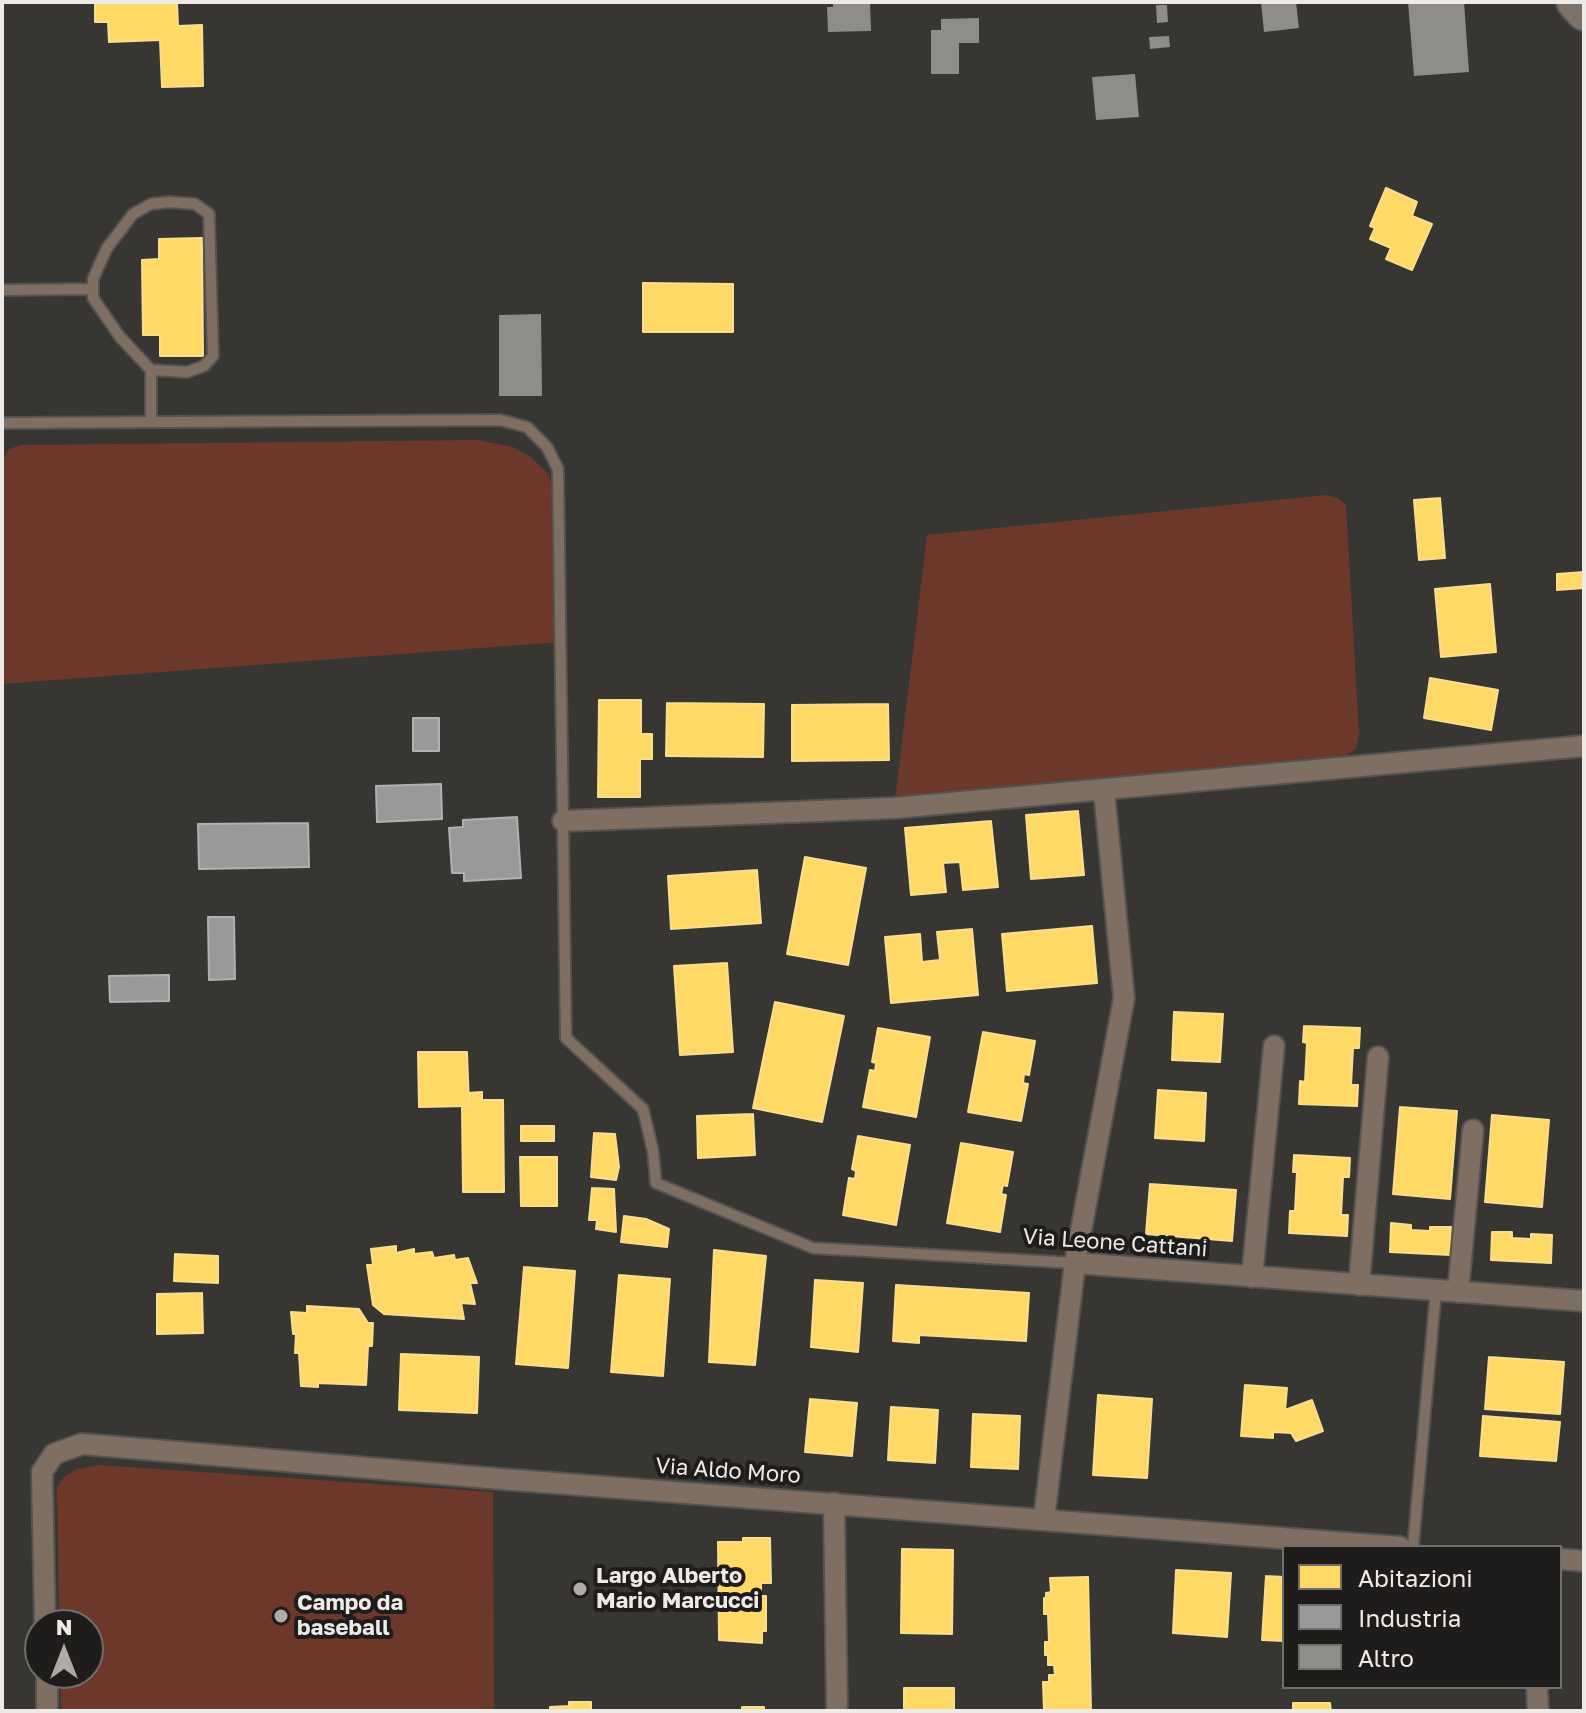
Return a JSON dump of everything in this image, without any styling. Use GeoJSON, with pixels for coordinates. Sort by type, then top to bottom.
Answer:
{"type":"FeatureCollection","features":[{"type":"Feature","properties":{"kind":"main road"},"geometry":{"type":"LineString","coordinates":[[1574,2],[1584,13]]}},
{"type":"Feature","properties":{"kind":"street"},"geometry":{"type":"LineString","coordinates":[[563,821],[894,808],[1584,746]]}},
{"type":"Feature","properties":{"kind":"street"},"geometry":{"type":"LineString","coordinates":[[1044,1519],[1075,1263],[1124,998],[1104,791]]}},
{"type":"Feature","properties":{"kind":"street"},"geometry":{"type":"LineString","coordinates":[[1252,1277],[1274,1046]]}},
{"type":"Feature","properties":{"kind":"street"},"geometry":{"type":"LineString","coordinates":[[1359,1285],[1378,1057]]}},
{"type":"Feature","properties":{"kind":"street"},"geometry":{"type":"LineString","coordinates":[[1458,1292],[1473,1130]]}},
{"type":"Feature","properties":{"kind":"street","name":"Via Leone Cattani"},"geometry":{"type":"LineString","coordinates":[[1075,1263],[1584,1301]]}},
{"type":"Feature","properties":{"kind":"street","name":"Via Aldo Moro"},"geometry":{"type":"LineString","coordinates":[[45,1609],[42,1472],[54,1454],[82,1444],[1375,1545]]}},
{"type":"Feature","properties":{"kind":"street"},"geometry":{"type":"LineString","coordinates":[[834,1503],[837,1711]]}},
{"type":"Feature","properties":{"kind":"street"},"geometry":{"type":"LineString","coordinates":[[1562,1559],[1584,1561]]}},
{"type":"Feature","properties":{"kind":"street"},"geometry":{"type":"LineString","coordinates":[[47,1689],[47,1711]]}},
{"type":"Feature","properties":{"kind":"street"},"geometry":{"type":"LineString","coordinates":[[1537,1689],[1538,1711]]}},
{"type":"Feature","properties":{"kind":"lane"},"geometry":{"type":"LineString","coordinates":[[151,370],[187,372],[204,366],[213,356],[209,214],[195,204],[151,204],[133,214],[107,248],[93,279],[93,298],[120,337],[151,370],[151,422]]}},
{"type":"Feature","properties":{"kind":"lane"},"geometry":{"type":"LineString","coordinates":[[2,290],[93,289]]}},
{"type":"Feature","properties":{"kind":"lane"},"geometry":{"type":"LineString","coordinates":[[2,423],[500,420],[527,427],[547,447],[558,469],[563,821]]}},
{"type":"Feature","properties":{"kind":"lane","name":"Via Leone Cattani"},"geometry":{"type":"LineString","coordinates":[[563,821],[566,1038],[643,1109],[653,1151],[656,1183],[813,1248],[1075,1263]]}},
{"type":"Feature","properties":{"kind":"lane"},"geometry":{"type":"LineString","coordinates":[[1413,1545],[1436,1290]]}},
{"type":"Feature","properties":{"kind":"shaded area"},"geometry":{"type":"Polygon","coordinates":[[[477,440],[513,447],[531,457],[548,474],[554,488],[561,642],[2,684],[2,461],[9,449],[21,445],[477,440]]]}},
{"type":"Feature","properties":{"kind":"shaded area"},"geometry":{"type":"Polygon","coordinates":[[[1327,495],[1338,498],[1346,505],[1359,733],[1356,749],[1344,757],[894,808],[927,535],[1327,495]]]}},
{"type":"Feature","properties":{"kind":"shaded area","name":"Campo da baseball"},"geometry":{"type":"Polygon","coordinates":[[[99,1465],[493,1492],[494,1711],[61,1711],[60,1689],[104,1689],[104,1609],[59,1609],[57,1487],[64,1477],[77,1469],[99,1465]]]}},
{"type":"Feature","properties":{"kind":"building: Abitazioni"},"geometry":{"type":"Polygon","coordinates":[[[95,2],[177,2],[178,26],[202,25],[203,86],[162,87],[160,40],[109,42],[108,22],[95,22],[95,2]]]}},
{"type":"Feature","properties":{"kind":"building: Abitazioni"},"geometry":{"type":"Polygon","coordinates":[[[1386,188],[1417,202],[1412,216],[1432,224],[1412,270],[1386,259],[1391,248],[1370,239],[1375,228],[1370,226],[1386,188]]]}},
{"type":"Feature","properties":{"kind":"building: Abitazioni"},"geometry":{"type":"Polygon","coordinates":[[[202,238],[203,356],[160,356],[160,335],[143,335],[142,260],[159,259],[159,239],[202,238]]]}},
{"type":"Feature","properties":{"kind":"building: Abitazioni"},"geometry":{"type":"Polygon","coordinates":[[[643,283],[733,284],[733,332],[643,332],[643,283]]]}},
{"type":"Feature","properties":{"kind":"building: Abitazioni"},"geometry":{"type":"Polygon","coordinates":[[[1440,498],[1445,558],[1419,560],[1414,500],[1440,498]]]}},
{"type":"Feature","properties":{"kind":"building: Abitazioni"},"geometry":{"type":"Polygon","coordinates":[[[1584,572],[1584,588],[1557,590],[1557,574],[1584,572]]]}},
{"type":"Feature","properties":{"kind":"building: Abitazioni"},"geometry":{"type":"Polygon","coordinates":[[[1490,584],[1496,652],[1441,657],[1435,589],[1490,584]]]}},
{"type":"Feature","properties":{"kind":"building: Abitazioni"},"geometry":{"type":"Polygon","coordinates":[[[1430,678],[1498,690],[1491,730],[1424,718],[1430,678]]]}},
{"type":"Feature","properties":{"kind":"building: Abitazioni"},"geometry":{"type":"Polygon","coordinates":[[[599,700],[641,700],[641,734],[652,734],[652,759],[640,759],[640,797],[598,797],[599,700]]]}},
{"type":"Feature","properties":{"kind":"building: Abitazioni"},"geometry":{"type":"Polygon","coordinates":[[[667,703],[764,704],[763,757],[666,756],[667,703]]]}},
{"type":"Feature","properties":{"kind":"building: Abitazioni"},"geometry":{"type":"Polygon","coordinates":[[[888,704],[889,760],[792,761],[792,705],[888,704]]]}},
{"type":"Feature","properties":{"kind":"building: Abitazioni"},"geometry":{"type":"Polygon","coordinates":[[[1078,811],[1084,875],[1031,879],[1026,815],[1078,811]]]}},
{"type":"Feature","properties":{"kind":"building: Abitazioni"},"geometry":{"type":"Polygon","coordinates":[[[991,821],[998,887],[963,890],[960,862],[943,863],[946,892],[911,895],[905,828],[991,821]]]}},
{"type":"Feature","properties":{"kind":"building: Abitazioni"},"geometry":{"type":"Polygon","coordinates":[[[805,857],[866,868],[848,965],[787,954],[805,857]]]}},
{"type":"Feature","properties":{"kind":"building: Abitazioni"},"geometry":{"type":"Polygon","coordinates":[[[757,870],[761,923],[671,929],[668,876],[757,870]]]}},
{"type":"Feature","properties":{"kind":"building: Abitazioni"},"geometry":{"type":"Polygon","coordinates":[[[1092,926],[1097,983],[1007,991],[1002,934],[1092,926]]]}},
{"type":"Feature","properties":{"kind":"building: Abitazioni"},"geometry":{"type":"Polygon","coordinates":[[[972,929],[978,995],[891,1003],[885,937],[920,934],[922,962],[940,960],[937,932],[972,929]]]}},
{"type":"Feature","properties":{"kind":"building: Abitazioni"},"geometry":{"type":"Polygon","coordinates":[[[727,963],[733,1052],[680,1055],[674,966],[727,963]]]}},
{"type":"Feature","properties":{"kind":"building: Abitazioni"},"geometry":{"type":"Polygon","coordinates":[[[775,1002],[844,1016],[822,1122],[753,1108],[775,1002]]]}},
{"type":"Feature","properties":{"kind":"building: Abitazioni"},"geometry":{"type":"Polygon","coordinates":[[[1174,1012],[1223,1014],[1220,1062],[1172,1060],[1174,1012]]]}},
{"type":"Feature","properties":{"kind":"building: Abitazioni"},"geometry":{"type":"Polygon","coordinates":[[[1304,1026],[1360,1028],[1359,1048],[1353,1048],[1351,1085],[1358,1085],[1357,1106],[1299,1104],[1300,1081],[1305,1082],[1307,1043],[1303,1042],[1304,1026]]]}},
{"type":"Feature","properties":{"kind":"building: Abitazioni"},"geometry":{"type":"Polygon","coordinates":[[[878,1028],[930,1037],[916,1117],[863,1107],[870,1070],[875,1071],[876,1063],[872,1062],[878,1028]]]}},
{"type":"Feature","properties":{"kind":"building: Abitazioni"},"geometry":{"type":"Polygon","coordinates":[[[983,1032],[1035,1041],[1029,1075],[1024,1074],[1023,1083],[1028,1084],[1021,1121],[968,1112],[983,1032]]]}},
{"type":"Feature","properties":{"kind":"building: Abitazioni"},"geometry":{"type":"Polygon","coordinates":[[[418,1052],[467,1052],[469,1106],[419,1107],[418,1052]]]}},
{"type":"Feature","properties":{"kind":"building: Abitazioni"},"geometry":{"type":"Polygon","coordinates":[[[1158,1090],[1206,1093],[1204,1141],[1155,1138],[1158,1090]]]}},
{"type":"Feature","properties":{"kind":"building: Abitazioni"},"geometry":{"type":"Polygon","coordinates":[[[482,1092],[482,1100],[503,1100],[504,1192],[463,1192],[462,1106],[469,1106],[468,1093],[482,1092]]]}},
{"type":"Feature","properties":{"kind":"building: Abitazioni"},"geometry":{"type":"Polygon","coordinates":[[[1400,1107],[1457,1111],[1450,1199],[1393,1194],[1400,1107]]]}},
{"type":"Feature","properties":{"kind":"building: Abitazioni"},"geometry":{"type":"Polygon","coordinates":[[[753,1114],[755,1155],[698,1158],[697,1116],[753,1114]]]}},
{"type":"Feature","properties":{"kind":"building: Abitazioni"},"geometry":{"type":"Polygon","coordinates":[[[1492,1115],[1549,1120],[1542,1207],[1485,1202],[1492,1115]]]}},
{"type":"Feature","properties":{"kind":"building: Abitazioni"},"geometry":{"type":"Polygon","coordinates":[[[521,1126],[554,1126],[554,1141],[521,1141],[521,1126]]]}},
{"type":"Feature","properties":{"kind":"building: Abitazioni"},"geometry":{"type":"Polygon","coordinates":[[[594,1133],[615,1134],[619,1167],[616,1180],[591,1177],[594,1133]]]}},
{"type":"Feature","properties":{"kind":"building: Abitazioni"},"geometry":{"type":"Polygon","coordinates":[[[858,1136],[910,1145],[896,1225],[843,1215],[849,1178],[855,1179],[856,1171],[852,1169],[858,1136]]]}},
{"type":"Feature","properties":{"kind":"building: Abitazioni"},"geometry":{"type":"Polygon","coordinates":[[[961,1143],[1013,1152],[1007,1186],[1003,1185],[1001,1194],[1006,1195],[1000,1232],[947,1223],[961,1143]]]}},
{"type":"Feature","properties":{"kind":"building: Abitazioni"},"geometry":{"type":"Polygon","coordinates":[[[1294,1155],[1350,1158],[1349,1177],[1343,1177],[1341,1215],[1348,1215],[1347,1236],[1289,1233],[1290,1211],[1295,1211],[1297,1172],[1293,1172],[1294,1155]]]}},
{"type":"Feature","properties":{"kind":"building: Abitazioni"},"geometry":{"type":"Polygon","coordinates":[[[520,1157],[557,1157],[557,1206],[521,1206],[520,1157]]]}},
{"type":"Feature","properties":{"kind":"building: Abitazioni"},"geometry":{"type":"Polygon","coordinates":[[[1150,1184],[1236,1190],[1232,1241],[1146,1234],[1150,1184]]]}},
{"type":"Feature","properties":{"kind":"building: Abitazioni"},"geometry":{"type":"Polygon","coordinates":[[[592,1188],[614,1189],[616,1232],[596,1229],[597,1220],[589,1220],[592,1188]]]}},
{"type":"Feature","properties":{"kind":"building: Abitazioni"},"geometry":{"type":"Polygon","coordinates":[[[624,1216],[646,1219],[669,1229],[667,1247],[621,1242],[624,1216]]]}},
{"type":"Feature","properties":{"kind":"building: Abitazioni"},"geometry":{"type":"Polygon","coordinates":[[[1391,1223],[1411,1225],[1411,1230],[1430,1231],[1430,1227],[1451,1227],[1450,1255],[1390,1252],[1391,1223]]]}},
{"type":"Feature","properties":{"kind":"building: Abitazioni"},"geometry":{"type":"Polygon","coordinates":[[[1492,1232],[1512,1232],[1512,1238],[1531,1239],[1531,1234],[1552,1235],[1551,1263],[1491,1260],[1492,1232]]]}},
{"type":"Feature","properties":{"kind":"building: Abitazioni"},"geometry":{"type":"Polygon","coordinates":[[[396,1246],[396,1253],[414,1249],[414,1254],[432,1252],[434,1258],[454,1255],[455,1260],[468,1258],[477,1283],[470,1283],[475,1304],[461,1303],[464,1319],[384,1314],[373,1305],[367,1265],[373,1265],[371,1249],[396,1246]]]}},
{"type":"Feature","properties":{"kind":"building: Abitazioni"},"geometry":{"type":"Polygon","coordinates":[[[714,1250],[766,1256],[755,1365],[709,1362],[714,1250]]]}},
{"type":"Feature","properties":{"kind":"building: Abitazioni"},"geometry":{"type":"Polygon","coordinates":[[[175,1254],[218,1256],[218,1283],[174,1281],[175,1254]]]}},
{"type":"Feature","properties":{"kind":"building: Abitazioni"},"geometry":{"type":"Polygon","coordinates":[[[524,1267],[575,1271],[568,1368],[516,1364],[524,1267]]]}},
{"type":"Feature","properties":{"kind":"building: Abitazioni"},"geometry":{"type":"Polygon","coordinates":[[[619,1275],[670,1279],[663,1376],[611,1372],[619,1275]]]}},
{"type":"Feature","properties":{"kind":"building: Abitazioni"},"geometry":{"type":"Polygon","coordinates":[[[815,1280],[863,1283],[858,1352],[811,1347],[815,1280]]]}},
{"type":"Feature","properties":{"kind":"building: Abitazioni"},"geometry":{"type":"Polygon","coordinates":[[[896,1285],[1029,1293],[1026,1341],[919,1335],[919,1343],[893,1341],[896,1285]]]}},
{"type":"Feature","properties":{"kind":"building: Abitazioni"},"geometry":{"type":"Polygon","coordinates":[[[202,1293],[203,1333],[157,1334],[157,1294],[202,1293]]]}},
{"type":"Feature","properties":{"kind":"building: Abitazioni"},"geometry":{"type":"Polygon","coordinates":[[[307,1306],[359,1309],[368,1323],[373,1323],[366,1385],[318,1383],[318,1387],[301,1386],[299,1353],[295,1353],[296,1334],[293,1334],[291,1312],[307,1313],[307,1306]]]}},
{"type":"Feature","properties":{"kind":"building: Abitazioni"},"geometry":{"type":"Polygon","coordinates":[[[401,1354],[479,1357],[477,1413],[399,1410],[401,1354]]]}},
{"type":"Feature","properties":{"kind":"building: Abitazioni"},"geometry":{"type":"Polygon","coordinates":[[[1489,1357],[1564,1362],[1560,1414],[1485,1409],[1489,1357]]]}},
{"type":"Feature","properties":{"kind":"building: Abitazioni"},"geometry":{"type":"Polygon","coordinates":[[[1245,1385],[1287,1388],[1285,1410],[1312,1400],[1323,1431],[1296,1441],[1291,1433],[1273,1432],[1273,1438],[1241,1436],[1245,1385]]]}},
{"type":"Feature","properties":{"kind":"building: Abitazioni"},"geometry":{"type":"Polygon","coordinates":[[[1098,1395],[1152,1399],[1147,1478],[1093,1475],[1098,1395]]]}},
{"type":"Feature","properties":{"kind":"building: Abitazioni"},"geometry":{"type":"Polygon","coordinates":[[[810,1399],[857,1403],[852,1456],[805,1452],[810,1399]]]}},
{"type":"Feature","properties":{"kind":"building: Abitazioni"},"geometry":{"type":"Polygon","coordinates":[[[891,1407],[938,1410],[935,1463],[888,1460],[891,1407]]]}},
{"type":"Feature","properties":{"kind":"building: Abitazioni"},"geometry":{"type":"Polygon","coordinates":[[[973,1414],[1020,1416],[1018,1469],[971,1467],[973,1414]]]}},
{"type":"Feature","properties":{"kind":"building: Abitazioni"},"geometry":{"type":"Polygon","coordinates":[[[1483,1416],[1560,1422],[1556,1461],[1480,1456],[1483,1416]]]}},
{"type":"Feature","properties":{"kind":"building: Abitazioni"},"geometry":{"type":"Polygon","coordinates":[[[743,1538],[770,1538],[771,1583],[761,1583],[761,1596],[766,1596],[766,1631],[762,1631],[762,1643],[719,1640],[718,1542],[743,1542],[743,1538]]]}},
{"type":"Feature","properties":{"kind":"building: Abitazioni"},"geometry":{"type":"Polygon","coordinates":[[[902,1549],[953,1550],[952,1634],[901,1633],[902,1549]]]}},
{"type":"Feature","properties":{"kind":"building: Abitazioni"},"geometry":{"type":"Polygon","coordinates":[[[1176,1570],[1231,1573],[1227,1637],[1173,1633],[1176,1570]]]}},
{"type":"Feature","properties":{"kind":"building: Abitazioni"},"geometry":{"type":"Polygon","coordinates":[[[1266,1576],[1282,1577],[1282,1641],[1262,1640],[1266,1576]]]}},
{"type":"Feature","properties":{"kind":"building: Abitazioni"},"geometry":{"type":"Polygon","coordinates":[[[1088,1577],[1091,1711],[1044,1711],[1043,1682],[1049,1682],[1049,1675],[1055,1675],[1054,1665],[1048,1665],[1048,1655],[1045,1655],[1045,1642],[1049,1642],[1044,1598],[1046,1593],[1051,1592],[1050,1578],[1088,1577]]]}},
{"type":"Feature","properties":{"kind":"building: Abitazioni"},"geometry":{"type":"Polygon","coordinates":[[[904,1688],[954,1688],[954,1711],[904,1711],[904,1688]]]}},
{"type":"Feature","properties":{"kind":"building: Abitazioni"},"geometry":{"type":"Polygon","coordinates":[[[569,1702],[591,1702],[591,1711],[550,1711],[550,1707],[569,1706],[569,1702]]]}},
{"type":"Feature","properties":{"kind":"building: Abitazioni"},"geometry":{"type":"Polygon","coordinates":[[[1293,1703],[1330,1703],[1331,1711],[1293,1711],[1293,1703]]]}},
{"type":"Feature","properties":{"kind":"building: Abitazioni"},"geometry":{"type":"Polygon","coordinates":[[[742,1707],[764,1707],[764,1711],[719,1711],[742,1710],[742,1707]]]}},
{"type":"Feature","properties":{"kind":"building: Industria"},"geometry":{"type":"Polygon","coordinates":[[[413,718],[439,718],[439,751],[413,751],[413,718]]]}},
{"type":"Feature","properties":{"kind":"building: Industria"},"geometry":{"type":"Polygon","coordinates":[[[441,784],[442,819],[377,822],[376,786],[441,784]]]}},
{"type":"Feature","properties":{"kind":"building: Industria"},"geometry":{"type":"Polygon","coordinates":[[[517,817],[521,878],[464,881],[464,873],[452,873],[449,828],[463,827],[463,820],[517,817]]]}},
{"type":"Feature","properties":{"kind":"building: Industria"},"geometry":{"type":"Polygon","coordinates":[[[308,823],[309,867],[199,869],[198,824],[308,823]]]}},
{"type":"Feature","properties":{"kind":"building: Industria"},"geometry":{"type":"Polygon","coordinates":[[[208,917],[234,917],[235,979],[209,980],[208,917]]]}},
{"type":"Feature","properties":{"kind":"building: Industria"},"geometry":{"type":"Polygon","coordinates":[[[169,975],[169,1001],[110,1002],[109,976],[169,975]]]}},
{"type":"Feature","properties":{"kind":"building: Altro"},"geometry":{"type":"Polygon","coordinates":[[[833,2],[870,2],[871,31],[828,32],[827,7],[833,7],[833,2]]]}},
{"type":"Feature","properties":{"kind":"building: Altro"},"geometry":{"type":"Polygon","coordinates":[[[1261,2],[1296,2],[1299,28],[1264,32],[1261,2]]]}},
{"type":"Feature","properties":{"kind":"building: Altro"},"geometry":{"type":"Polygon","coordinates":[[[1408,2],[1464,2],[1469,72],[1414,76],[1408,2]]]}},
{"type":"Feature","properties":{"kind":"building: Altro"},"geometry":{"type":"Polygon","coordinates":[[[1156,5],[1167,5],[1168,22],[1157,23],[1156,5]]]}},
{"type":"Feature","properties":{"kind":"building: Altro"},"geometry":{"type":"Polygon","coordinates":[[[979,18],[979,43],[959,43],[959,74],[931,74],[931,30],[941,30],[941,19],[979,18]]]}},
{"type":"Feature","properties":{"kind":"building: Altro"},"geometry":{"type":"Polygon","coordinates":[[[1169,36],[1170,47],[1150,49],[1149,37],[1169,36]]]}},
{"type":"Feature","properties":{"kind":"building: Altro"},"geometry":{"type":"Polygon","coordinates":[[[1135,74],[1139,117],[1096,120],[1092,77],[1135,74]]]}},
{"type":"Feature","properties":{"kind":"building: Altro"},"geometry":{"type":"Polygon","coordinates":[[[541,314],[542,396],[499,396],[499,315],[541,314]]]}},
{"type":"Feature","properties":{"kind":"place","name":"Largo Alberto Mario Marcucci"},"geometry":{"type":"Point","coordinates":[580,1589]}},
{"type":"Feature","properties":{"kind":"place","name":"Campo da baseball"},"geometry":{"type":"Point","coordinates":[281,1616]}}]}
